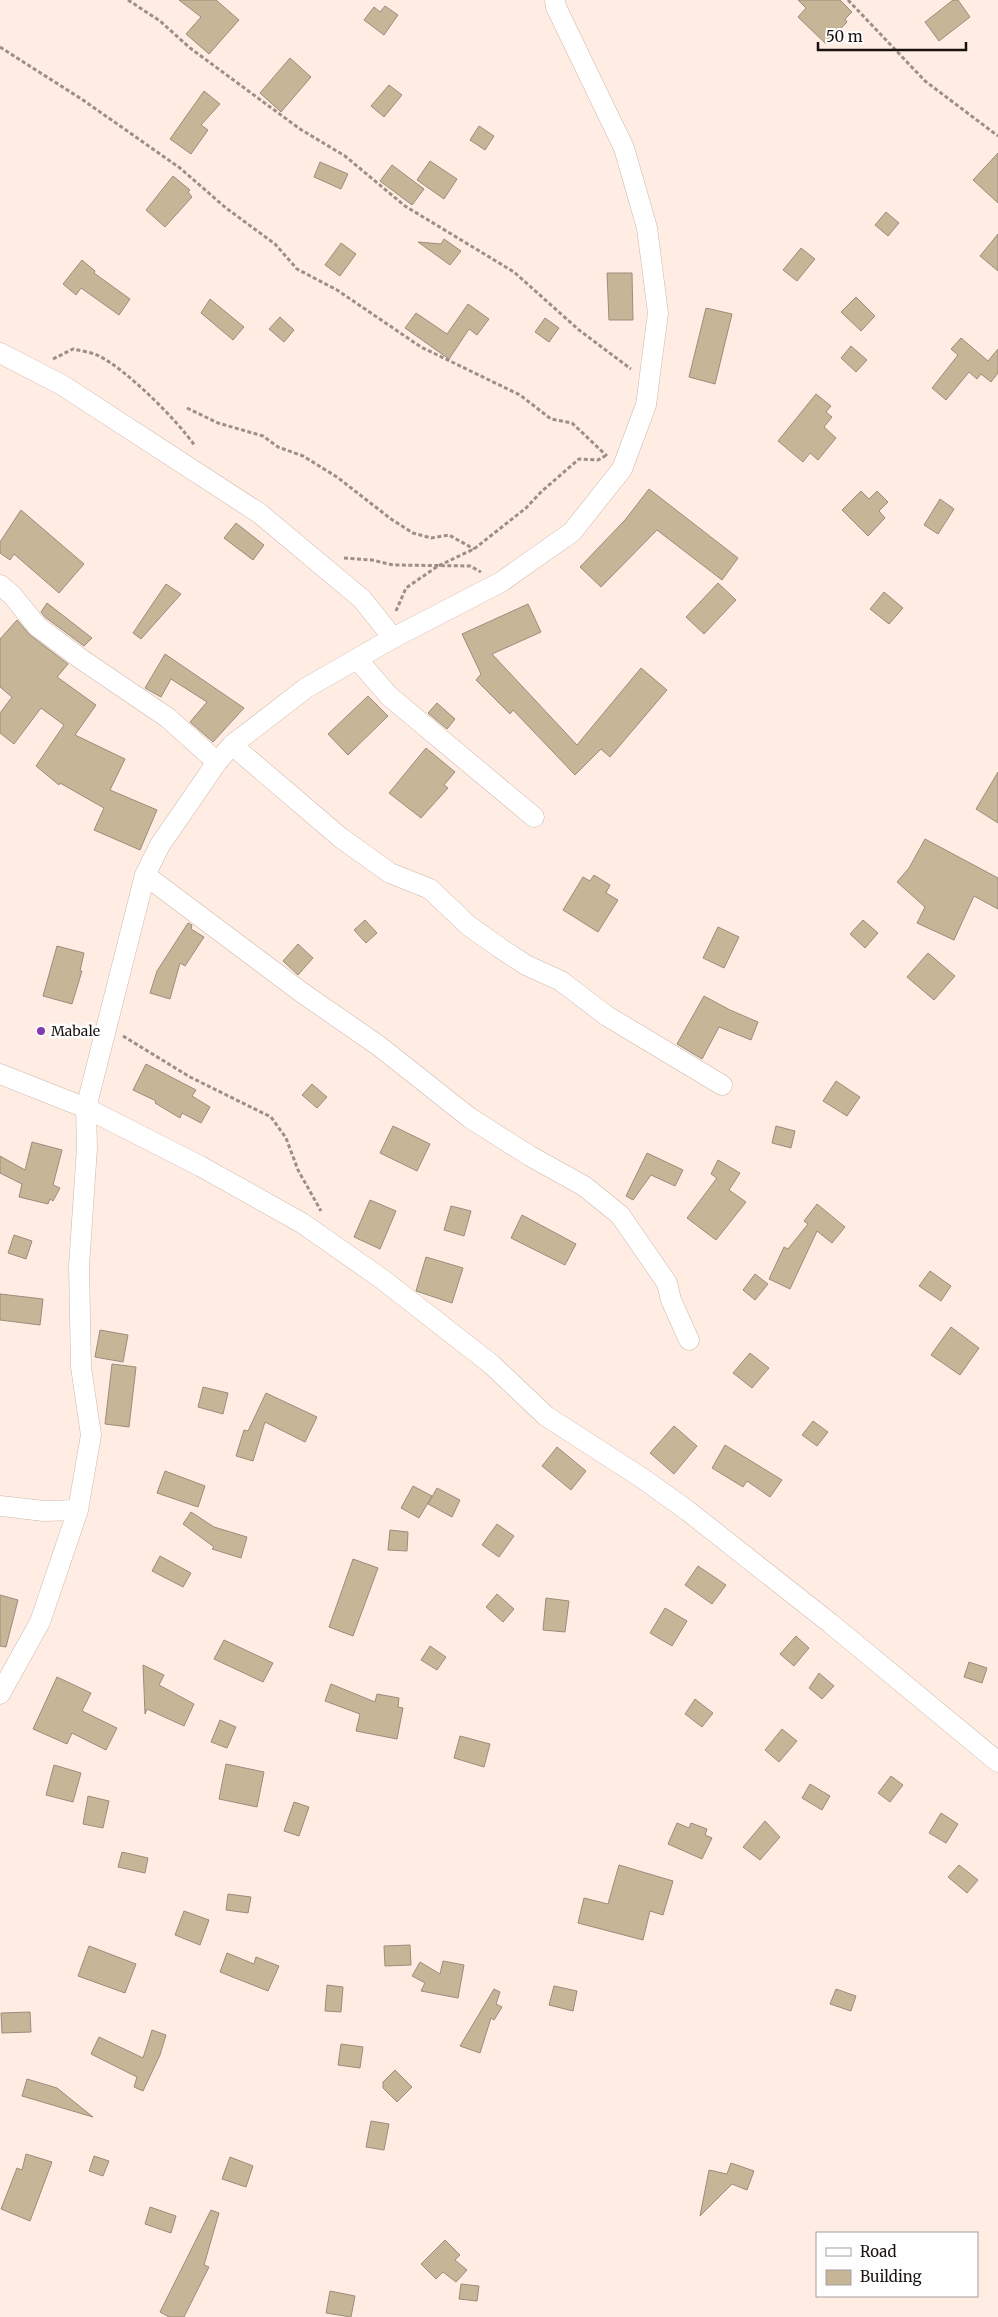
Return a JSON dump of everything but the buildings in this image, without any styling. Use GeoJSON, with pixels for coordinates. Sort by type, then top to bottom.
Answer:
{"type":"FeatureCollection","features":[{"type":"Feature","properties":{"kind":"street"},"geometry":{"type":"LineString","coordinates":[[0,1694],[40,1622],[78,1510],[91,1435],[80,1367],[79,1266],[87,1148],[86,1108],[146,875],[160,845],[217,762],[232,745],[306,688],[393,638],[501,582],[572,532],[622,469],[646,405],[658,313],[647,228],[624,148],[556,7],[555,0]]}},
{"type":"Feature","properties":{"kind":"street"},"geometry":{"type":"LineString","coordinates":[[0,353],[62,385],[259,514],[362,599],[393,638]]}},
{"type":"Feature","properties":{"kind":"street"},"geometry":{"type":"LineString","coordinates":[[0,585],[12,596],[37,626],[81,659],[168,718],[217,762]]}},
{"type":"Feature","properties":{"kind":"street"},"geometry":{"type":"LineString","coordinates":[[357,658],[389,696],[534,817]]}},
{"type":"Feature","properties":{"kind":"street"},"geometry":{"type":"LineString","coordinates":[[232,745],[341,838],[390,873],[430,889],[470,926],[500,948],[526,965],[561,981],[607,1016],[722,1085]]}},
{"type":"Feature","properties":{"kind":"street"},"geometry":{"type":"LineString","coordinates":[[146,875],[301,992],[379,1046],[470,1118],[530,1156],[584,1186],[620,1216],[667,1283],[671,1300],[689,1340]]}},
{"type":"Feature","properties":{"kind":"street"},"geometry":{"type":"LineString","coordinates":[[0,1074],[86,1108],[200,1166],[302,1223],[382,1279],[491,1364],[546,1416],[642,1478],[688,1512],[830,1623],[998,1762]]}},
{"type":"Feature","properties":{"kind":"street"},"geometry":{"type":"LineString","coordinates":[[0,1506],[44,1511],[78,1510]]}},
{"type":"Feature","properties":{"kind":"path"},"geometry":{"type":"LineString","coordinates":[[128,0],[160,21],[190,48],[300,129],[344,156],[405,206],[514,272],[580,330],[637,374],[650,377]]}},
{"type":"Feature","properties":{"kind":"path"},"geometry":{"type":"LineString","coordinates":[[848,0],[924,81],[998,136]]}},
{"type":"Feature","properties":{"kind":"path"},"geometry":{"type":"LineString","coordinates":[[0,47],[83,100],[180,168],[226,208],[275,244],[297,269],[337,290],[421,347],[520,395],[550,419],[572,423],[622,469]]}},
{"type":"Feature","properties":{"kind":"path"},"geometry":{"type":"LineString","coordinates":[[30,370],[73,349],[98,356],[122,372],[165,411],[197,450]]}},
{"type":"Feature","properties":{"kind":"path"},"geometry":{"type":"LineString","coordinates":[[187,408],[218,423],[263,436],[278,447],[303,456],[337,477],[391,519],[413,533],[431,538],[448,534],[474,549]]}},
{"type":"Feature","properties":{"kind":"path"},"geometry":{"type":"LineString","coordinates":[[395,612],[406,588],[438,566],[474,549],[526,508],[542,491],[579,460],[598,460],[606,456]]}},
{"type":"Feature","properties":{"kind":"path"},"geometry":{"type":"LineString","coordinates":[[342,558],[372,560],[393,565],[470,566],[501,582]]}},
{"type":"Feature","properties":{"kind":"path"},"geometry":{"type":"LineString","coordinates":[[106,1026],[190,1077],[271,1117],[286,1138],[298,1170],[323,1215],[326,1241]]}},
{"type":"Feature","properties":{"kind":"place","name":"Mabale"},"geometry":{"type":"Point","coordinates":[41,1031]}}]}
